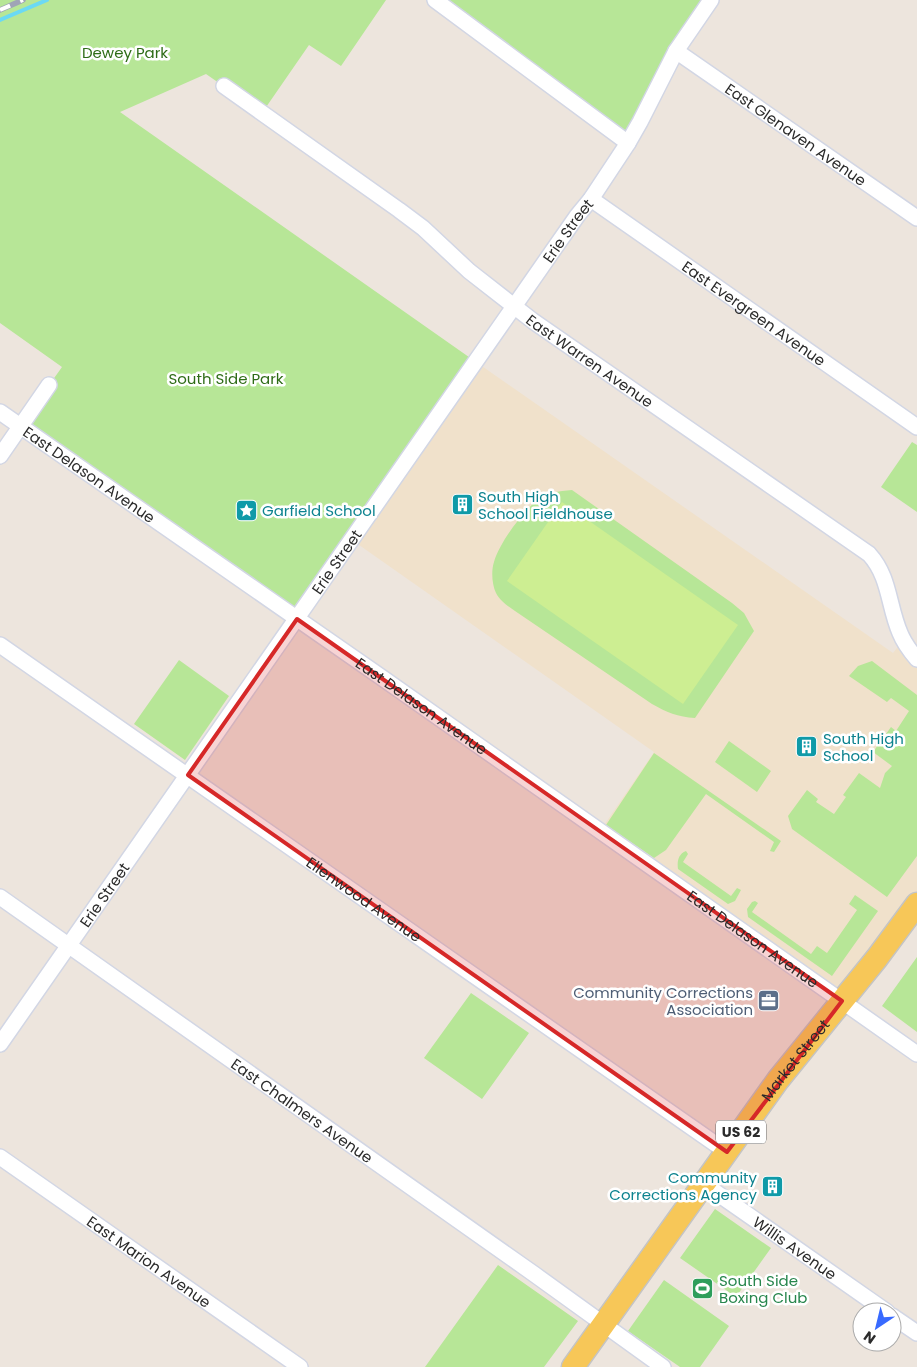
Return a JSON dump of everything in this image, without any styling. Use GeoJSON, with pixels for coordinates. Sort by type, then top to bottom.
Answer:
{"type":"FeatureCollection","features":[{"type":"Feature","properties":{"kind":"main road","name":"Market Street"},"geometry":{"type":"LineString","coordinates":[[573,1367],[778,1080],[877,958],[917,904]]}},
{"type":"Feature","properties":{"kind":"street"},"geometry":{"type":"LineString","coordinates":[[435,0],[628,143]]}},
{"type":"Feature","properties":{"kind":"street","name":"Erie Street"},"geometry":{"type":"LineString","coordinates":[[0,1044],[590,199],[628,143],[676,51],[711,0]]}},
{"type":"Feature","properties":{"kind":"street","name":"East Glenaven Avenue"},"geometry":{"type":"LineString","coordinates":[[676,51],[917,218]]}},
{"type":"Feature","properties":{"kind":"street","name":"East Warren Avenue"},"geometry":{"type":"LineString","coordinates":[[224,86],[423,228],[470,271],[533,321],[869,554],[882,571],[899,632],[917,659]]}},
{"type":"Feature","properties":{"kind":"street","name":"East Evergreen Avenue"},"geometry":{"type":"LineString","coordinates":[[590,199],[917,427]]}},
{"type":"Feature","properties":{"kind":"street"},"geometry":{"type":"LineString","coordinates":[[0,456],[49,385]]}},
{"type":"Feature","properties":{"kind":"street","name":"East Delason Avenue"},"geometry":{"type":"LineString","coordinates":[[0,412],[917,1054]]}},
{"type":"Feature","properties":{"kind":"street","name":"Ellenwood Avenue"},"geometry":{"type":"LineString","coordinates":[[0,645],[727,1152]]}},
{"type":"Feature","properties":{"kind":"street","name":"East Chalmers Avenue"},"geometry":{"type":"LineString","coordinates":[[0,897],[663,1367]]}},
{"type":"Feature","properties":{"kind":"street","name":"East Marion Avenue"},"geometry":{"type":"LineString","coordinates":[[0,1157],[300,1367]]}},
{"type":"Feature","properties":{"kind":"street","name":"Willis Avenue"},"geometry":{"type":"LineString","coordinates":[[704,1184],[873,1302]]}},
{"type":"Feature","properties":{"kind":"street"},"geometry":{"type":"LineString","coordinates":[[902,1323],[917,1333]]}},
{"type":"Feature","properties":{"kind":"highlighted area"},"geometry":{"type":"Polygon","coordinates":[[[297,619],[842,1001],[727,1152],[188,775],[297,619]]]}},
{"type":"Feature","properties":{"kind":"shaded area"},"geometry":{"type":"Polygon","coordinates":[[[476,362],[893,653],[903,640],[917,659],[917,904],[842,1001],[600,831],[654,752],[352,540],[476,362]]]}},
{"type":"Feature","properties":{"kind":"green space","name":"South Side Park"},"geometry":{"type":"Polygon","coordinates":[[[0,0],[386,0],[341,66],[309,45],[262,113],[206,74],[120,112],[476,362],[297,619],[20,426],[62,367],[0,323],[0,0]]]}},
{"type":"Feature","properties":{"kind":"green space"},"geometry":{"type":"Polygon","coordinates":[[[435,0],[711,0],[628,143],[435,0]]]}},
{"type":"Feature","properties":{"kind":"green space"},"geometry":{"type":"Polygon","coordinates":[[[912,442],[917,445],[917,512],[881,487],[912,442]]]}},
{"type":"Feature","properties":{"kind":"green space"},"geometry":{"type":"Polygon","coordinates":[[[572,490],[732,603],[744,613],[754,631],[695,718],[672,714],[652,704],[510,607],[496,593],[492,570],[505,538],[529,507],[543,496],[572,490]]]}},
{"type":"Feature","properties":{"kind":"green space"},"geometry":{"type":"Polygon","coordinates":[[[562,502],[738,625],[683,704],[507,581],[562,502]]]}},
{"type":"Feature","properties":{"kind":"green space"},"geometry":{"type":"Polygon","coordinates":[[[179,660],[229,696],[185,760],[134,724],[179,660]]]}},
{"type":"Feature","properties":{"kind":"green space"},"geometry":{"type":"Polygon","coordinates":[[[872,661],[917,695],[917,856],[887,897],[792,829],[788,816],[807,790],[818,799],[816,802],[834,814],[846,797],[843,795],[859,773],[880,788],[885,773],[892,766],[873,752],[891,727],[896,731],[909,711],[891,698],[887,702],[849,676],[858,666],[872,661]]]}},
{"type":"Feature","properties":{"kind":"green space"},"geometry":{"type":"Polygon","coordinates":[[[729,741],[771,771],[757,792],[715,762],[729,741]]]}},
{"type":"Feature","properties":{"kind":"green space"},"geometry":{"type":"Polygon","coordinates":[[[654,753],[781,841],[774,852],[770,851],[774,842],[706,794],[666,850],[654,858],[606,825],[654,753]]]}},
{"type":"Feature","properties":{"kind":"green space"},"geometry":{"type":"Polygon","coordinates":[[[686,851],[688,854],[683,862],[731,896],[737,888],[741,890],[735,901],[728,904],[678,869],[681,854],[686,851]]]}},
{"type":"Feature","properties":{"kind":"green space"},"geometry":{"type":"Polygon","coordinates":[[[855,895],[878,911],[832,976],[748,917],[747,909],[755,901],[758,903],[752,912],[811,954],[817,946],[827,953],[857,910],[849,904],[855,895]]]}},
{"type":"Feature","properties":{"kind":"green space"},"geometry":{"type":"Polygon","coordinates":[[[917,957],[917,1032],[882,1006],[917,957]]]}},
{"type":"Feature","properties":{"kind":"green space"},"geometry":{"type":"Polygon","coordinates":[[[471,993],[529,1033],[482,1099],[424,1058],[471,993]]]}},
{"type":"Feature","properties":{"kind":"green space"},"geometry":{"type":"Polygon","coordinates":[[[715,1209],[771,1248],[736,1297],[680,1258],[715,1209]]]}},
{"type":"Feature","properties":{"kind":"green space"},"geometry":{"type":"Polygon","coordinates":[[[498,1265],[578,1321],[544,1367],[425,1367],[498,1265]]]}},
{"type":"Feature","properties":{"kind":"green space"},"geometry":{"type":"Polygon","coordinates":[[[664,1280],[729,1326],[700,1367],[680,1367],[628,1331],[664,1280]]]}},
{"type":"Feature","properties":{"kind":"waterway"},"geometry":{"type":"LineString","coordinates":[[0,20],[47,0]]}},
{"type":"Feature","properties":{"kind":"railway"},"geometry":{"type":"LineString","coordinates":[[0,10],[23,0]]}},
{"type":"Feature","properties":{"kind":"place","name":"South High School Fieldhouse"},"geometry":{"type":"Point","coordinates":[462,505]}},
{"type":"Feature","properties":{"kind":"place","name":"Garfield School"},"geometry":{"type":"Point","coordinates":[246,510]}},
{"type":"Feature","properties":{"kind":"place","name":"South High School"},"geometry":{"type":"Point","coordinates":[807,747]}},
{"type":"Feature","properties":{"kind":"place","name":"Community Corrections Association"},"geometry":{"type":"Point","coordinates":[769,1001]}},
{"type":"Feature","properties":{"kind":"place","name":"Community Corrections Agency"},"geometry":{"type":"Point","coordinates":[773,1186]}},
{"type":"Feature","properties":{"kind":"place","name":"South Side Boxing Club"},"geometry":{"type":"Point","coordinates":[703,1289]}},
{"type":"Feature","properties":{"kind":"park label","name":"Dewey Park"},"geometry":{"type":"Point","coordinates":[125,52]}}]}
